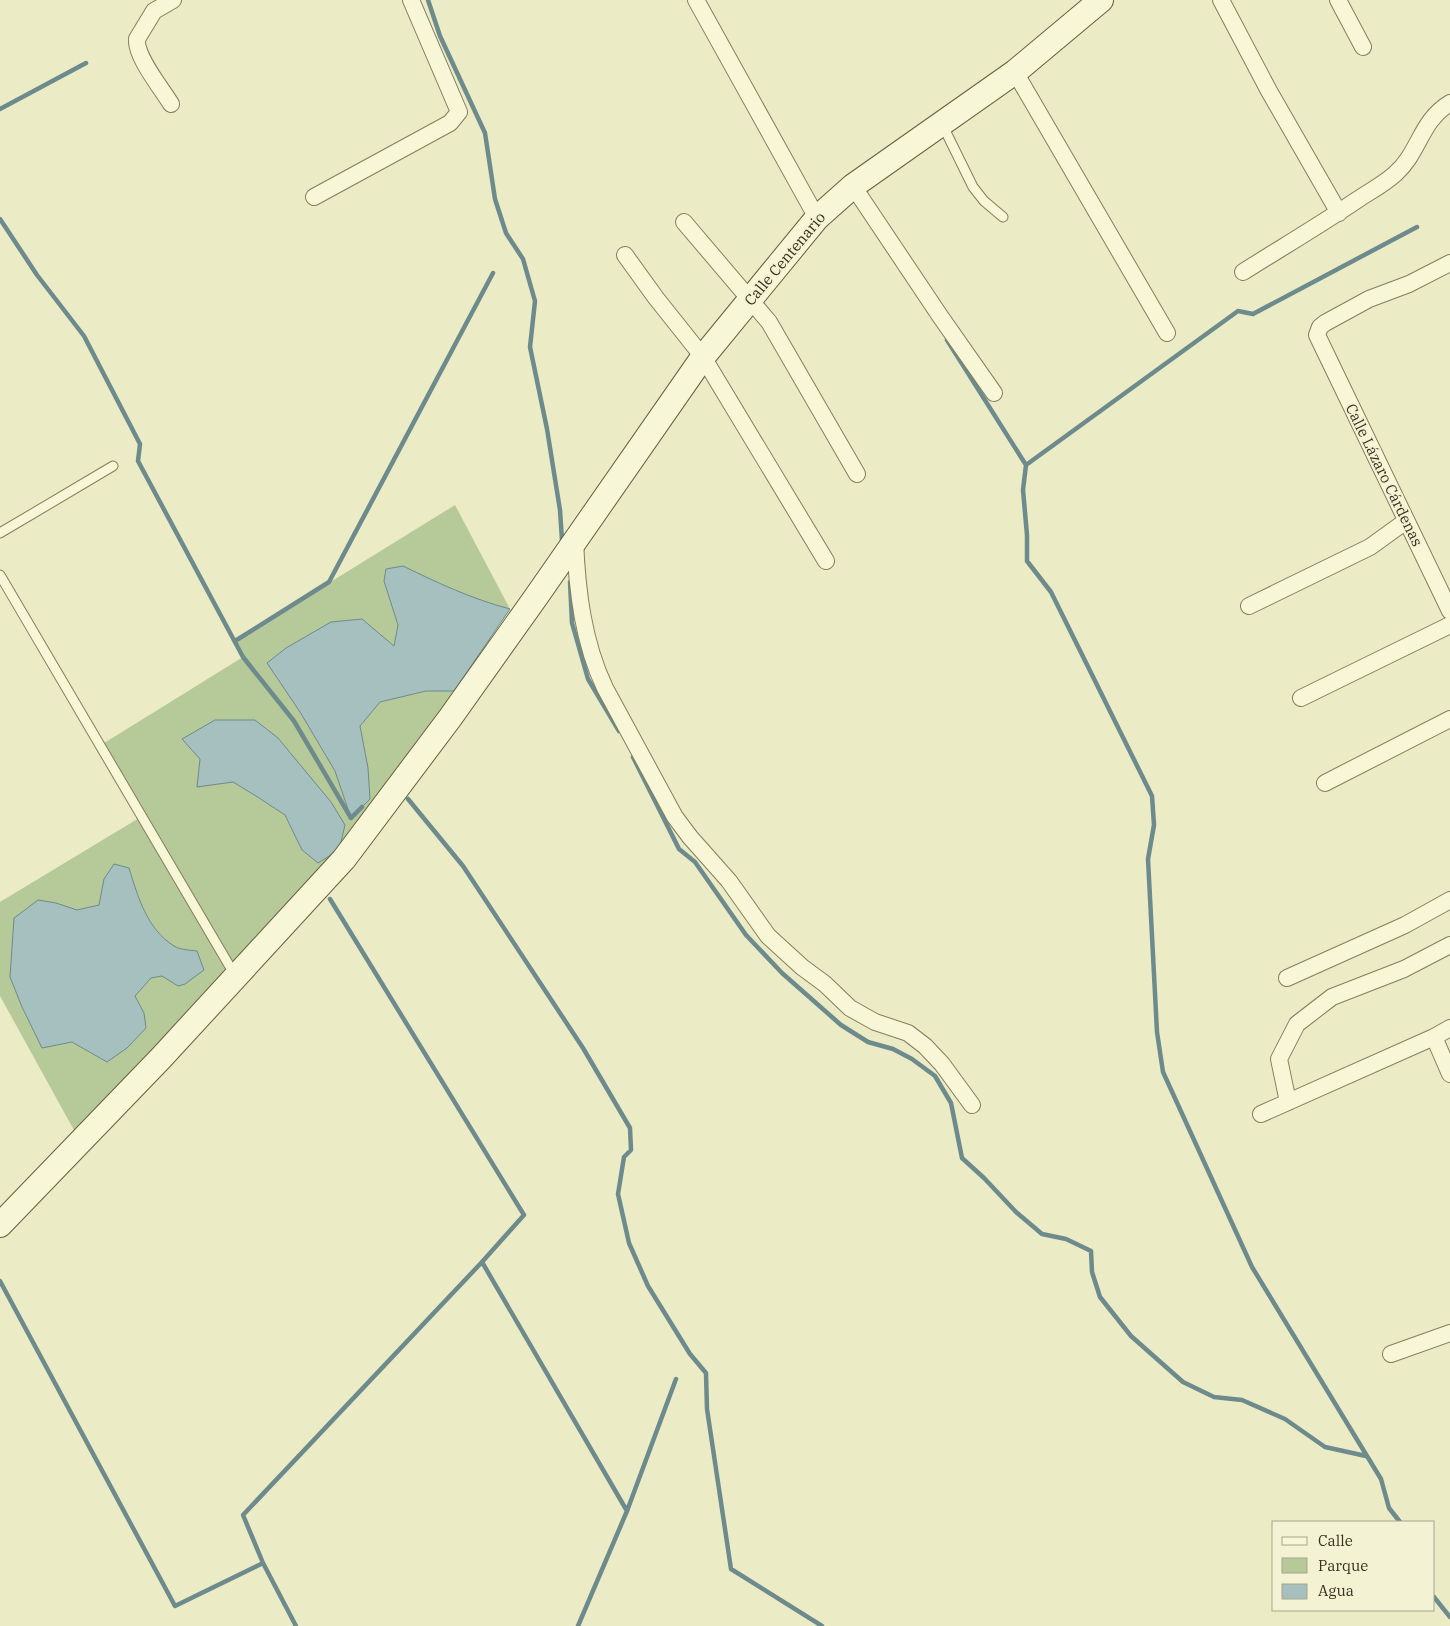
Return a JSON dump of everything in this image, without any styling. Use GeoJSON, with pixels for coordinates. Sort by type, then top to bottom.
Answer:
{"type":"FeatureCollection","features":[{"type":"Feature","properties":{"kind":"street"},"geometry":{"type":"LineString","coordinates":[[171,104],[142,57],[137,39],[151,5],[173,0]]}},
{"type":"Feature","properties":{"kind":"street"},"geometry":{"type":"LineString","coordinates":[[314,197],[450,123],[459,112],[411,0]]}},
{"type":"Feature","properties":{"kind":"street"},"geometry":{"type":"LineString","coordinates":[[696,0],[817,218]]}},
{"type":"Feature","properties":{"kind":"street","name":"Calle Centenario"},"geometry":{"type":"LineString","coordinates":[[0,1225],[161,1058],[344,859],[456,710],[703,356],[817,218],[853,186],[1014,72],[1101,0]]}},
{"type":"Feature","properties":{"kind":"street"},"geometry":{"type":"LineString","coordinates":[[1222,0],[1269,91],[1338,213]]}},
{"type":"Feature","properties":{"kind":"street"},"geometry":{"type":"LineString","coordinates":[[1338,0],[1363,47]]}},
{"type":"Feature","properties":{"kind":"street"},"geometry":{"type":"LineString","coordinates":[[1014,72],[1167,333]]}},
{"type":"Feature","properties":{"kind":"street"},"geometry":{"type":"LineString","coordinates":[[1243,272],[1392,177],[1403,167],[1416,147],[1428,122],[1450,102]]}},
{"type":"Feature","properties":{"kind":"street"},"geometry":{"type":"LineString","coordinates":[[853,186],[940,316],[994,392]]}},
{"type":"Feature","properties":{"kind":"street"},"geometry":{"type":"LineString","coordinates":[[684,222],[769,322],[857,474]]}},
{"type":"Feature","properties":{"kind":"street"},"geometry":{"type":"LineString","coordinates":[[625,255],[656,298],[703,356],[826,561]]}},
{"type":"Feature","properties":{"kind":"street","name":"Calle Lázaro Cárdenas"},"geometry":{"type":"LineString","coordinates":[[1450,263],[1409,284],[1361,302],[1320,327],[1317,335],[1450,611]]}},
{"type":"Feature","properties":{"kind":"street"},"geometry":{"type":"LineString","coordinates":[[1250,606],[1370,547],[1406,521]]}},
{"type":"Feature","properties":{"kind":"street"},"geometry":{"type":"LineString","coordinates":[[575,539],[577,574],[586,630],[590,653],[597,672],[604,688],[683,828],[729,881],[777,946],[825,984],[850,1008],[875,1022],[908,1033],[925,1046],[942,1064],[972,1105]]}},
{"type":"Feature","properties":{"kind":"street"},"geometry":{"type":"LineString","coordinates":[[1301,698],[1450,625]]}},
{"type":"Feature","properties":{"kind":"street"},"geometry":{"type":"LineString","coordinates":[[1325,782],[1450,719]]}},
{"type":"Feature","properties":{"kind":"street"},"geometry":{"type":"LineString","coordinates":[[1287,978],[1405,925],[1450,900]]}},
{"type":"Feature","properties":{"kind":"street"},"geometry":{"type":"LineString","coordinates":[[1288,1102],[1279,1059],[1296,1024],[1332,997],[1404,969],[1450,945]]}},
{"type":"Feature","properties":{"kind":"street"},"geometry":{"type":"LineString","coordinates":[[1261,1114],[1434,1037],[1450,1028]]}},
{"type":"Feature","properties":{"kind":"street"},"geometry":{"type":"LineString","coordinates":[[1434,1037],[1450,1074]]}},
{"type":"Feature","properties":{"kind":"street"},"geometry":{"type":"LineString","coordinates":[[1390,1354],[1450,1333]]}},
{"type":"Feature","properties":{"kind":"lane"},"geometry":{"type":"LineString","coordinates":[[942,123],[973,187],[984,201],[1003,217]]}},
{"type":"Feature","properties":{"kind":"lane"},"geometry":{"type":"LineString","coordinates":[[0,533],[113,466]]}},
{"type":"Feature","properties":{"kind":"lane"},"geometry":{"type":"LineString","coordinates":[[0,575],[236,977]]}},
{"type":"Feature","properties":{"kind":"green space"},"geometry":{"type":"Polygon","coordinates":[[[455,505],[510,609],[361,826],[75,1132],[0,996],[0,902],[144,815],[101,745],[243,657],[235,641],[455,505]]]}},
{"type":"Feature","properties":{"kind":"water"},"geometry":{"type":"Polygon","coordinates":[[[403,566],[469,595],[510,609],[454,691],[426,691],[380,702],[360,726],[368,768],[370,799],[351,818],[335,771],[300,712],[267,663],[286,648],[331,622],[362,619],[394,646],[398,625],[384,581],[386,569],[403,566]]]}},
{"type":"Feature","properties":{"kind":"water"},"geometry":{"type":"Polygon","coordinates":[[[215,720],[255,720],[278,738],[331,802],[345,825],[339,850],[318,863],[302,850],[285,815],[256,796],[233,782],[197,787],[200,759],[182,739],[215,720]]]}},
{"type":"Feature","properties":{"kind":"water"},"geometry":{"type":"Polygon","coordinates":[[[114,864],[129,868],[145,912],[157,931],[176,947],[197,951],[204,970],[185,984],[178,986],[162,976],[151,978],[135,996],[144,1013],[146,1028],[127,1048],[107,1062],[72,1042],[42,1048],[10,977],[14,918],[38,900],[56,903],[77,910],[99,905],[104,879],[114,864]]]}},
{"type":"Feature","properties":{"kind":"waterway"},"geometry":{"type":"LineString","coordinates":[[428,0],[440,36],[485,133],[495,199],[506,233],[523,259],[535,301],[530,347],[547,429],[560,510],[562,540]]}},
{"type":"Feature","properties":{"kind":"waterway"},"geometry":{"type":"LineString","coordinates":[[0,109],[86,63]]}},
{"type":"Feature","properties":{"kind":"waterway"},"geometry":{"type":"LineString","coordinates":[[0,219],[37,275],[84,336],[140,444],[138,461],[243,657],[294,721],[351,818],[362,807]]}},
{"type":"Feature","properties":{"kind":"waterway"},"geometry":{"type":"LineString","coordinates":[[1026,465],[1238,311],[1253,314],[1417,227]]}},
{"type":"Feature","properties":{"kind":"waterway"},"geometry":{"type":"LineString","coordinates":[[235,641],[329,582],[493,273]]}},
{"type":"Feature","properties":{"kind":"waterway"},"geometry":{"type":"LineString","coordinates":[[947,340],[1026,465],[1023,490],[1027,561],[1051,592],[1152,796],[1154,825],[1148,859],[1157,1032],[1163,1072],[1252,1267],[1381,1479],[1389,1508],[1399,1521]]}},
{"type":"Feature","properties":{"kind":"waterway"},"geometry":{"type":"LineString","coordinates":[[570,582],[572,623],[588,679],[619,731]]}},
{"type":"Feature","properties":{"kind":"waterway"},"geometry":{"type":"LineString","coordinates":[[633,757],[679,849],[695,862],[746,935],[782,973],[841,1025],[868,1042],[893,1049],[912,1059],[935,1076],[951,1103],[962,1158],[1016,1212],[1042,1234],[1066,1239],[1091,1251],[1092,1272],[1100,1297],[1131,1336],[1183,1382],[1214,1397],[1242,1400],[1285,1419],[1325,1447],[1366,1456]]}},
{"type":"Feature","properties":{"kind":"waterway"},"geometry":{"type":"LineString","coordinates":[[408,799],[463,866],[583,1048],[630,1128],[631,1150],[624,1157],[618,1194],[629,1243],[648,1286],[690,1354],[706,1373],[707,1409],[731,1569],[822,1626]]}},
{"type":"Feature","properties":{"kind":"waterway"},"geometry":{"type":"LineString","coordinates":[[263,1563],[243,1515],[524,1215],[330,899]]}},
{"type":"Feature","properties":{"kind":"waterway"},"geometry":{"type":"LineString","coordinates":[[482,1262],[627,1511]]}},
{"type":"Feature","properties":{"kind":"waterway"},"geometry":{"type":"LineString","coordinates":[[0,1281],[175,1606],[263,1563],[296,1626]]}},
{"type":"Feature","properties":{"kind":"waterway"},"geometry":{"type":"LineString","coordinates":[[578,1626],[627,1511],[676,1379]]}},
{"type":"Feature","properties":{"kind":"waterway"},"geometry":{"type":"LineString","coordinates":[[1435,1598],[1450,1617]]}}]}
